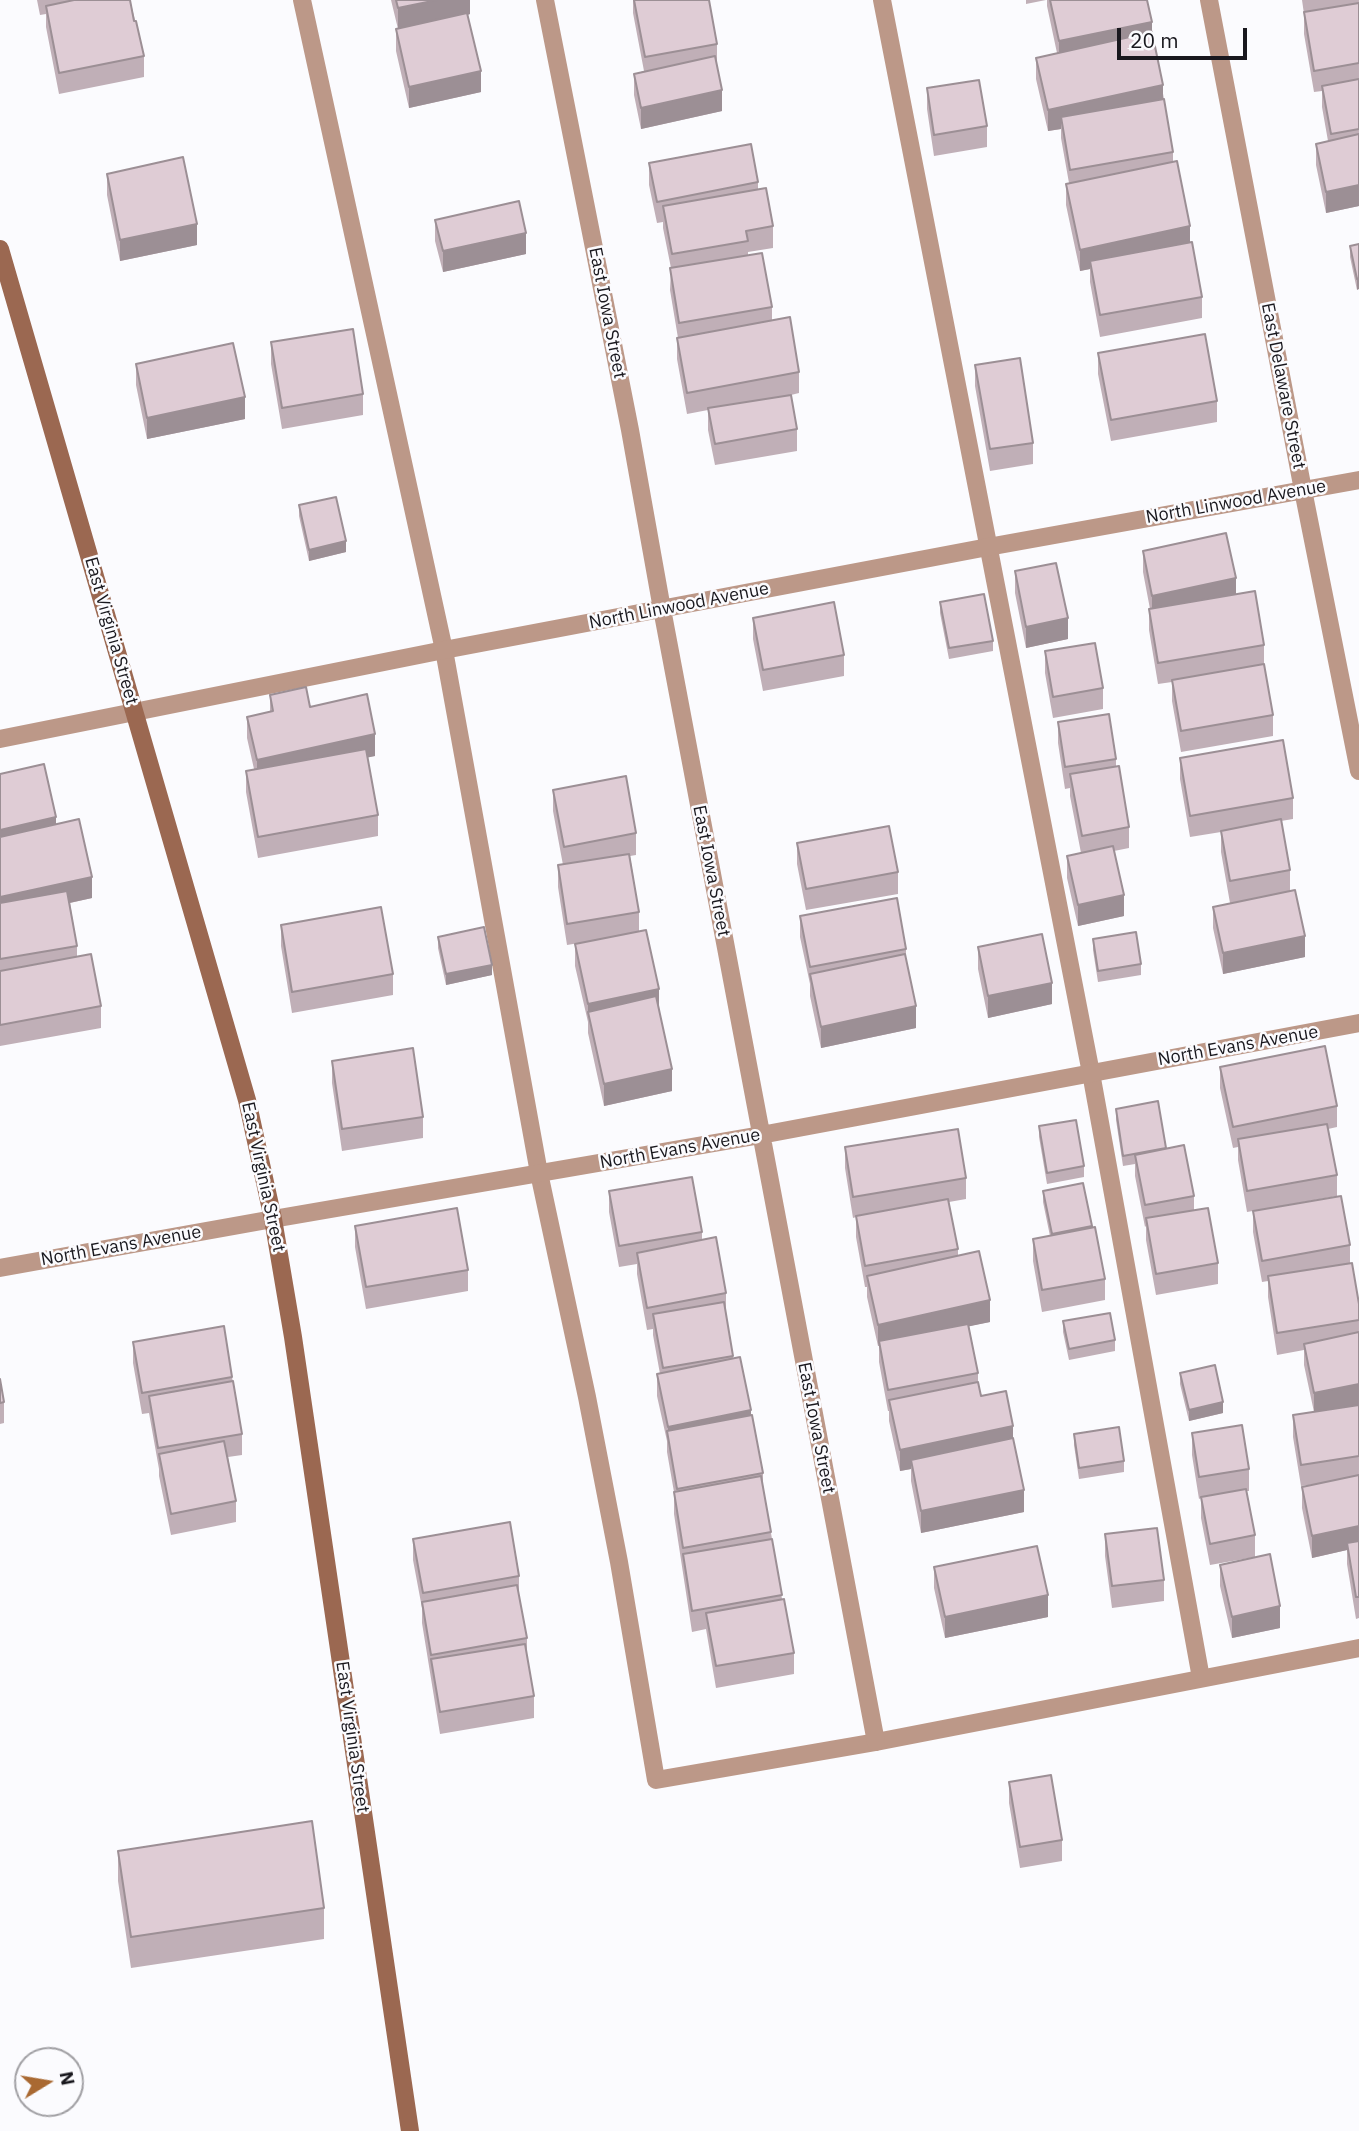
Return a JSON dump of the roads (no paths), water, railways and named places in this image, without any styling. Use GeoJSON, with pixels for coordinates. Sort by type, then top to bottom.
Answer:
{"type":"FeatureCollection","features":[{"type":"Feature","properties":{"kind":"main road","name":"East Virginia Street"},"geometry":{"type":"LineString","coordinates":[[0,249],[247,1100],[273,1219],[293,1337],[410,2131]]}},
{"type":"Feature","properties":{"kind":"street"},"geometry":{"type":"LineString","coordinates":[[302,0],[444,650],[539,1173],[620,1562],[656,1780],[876,1742],[1359,1648]]}},
{"type":"Feature","properties":{"kind":"street","name":"East Iowa Street"},"geometry":{"type":"LineString","coordinates":[[545,0],[630,430],[876,1742]]}},
{"type":"Feature","properties":{"kind":"street"},"geometry":{"type":"LineString","coordinates":[[882,0],[1091,1073],[1201,1678]]}},
{"type":"Feature","properties":{"kind":"street","name":"East Delaware Street"},"geometry":{"type":"LineString","coordinates":[[1209,0],[1359,771]]}},
{"type":"Feature","properties":{"kind":"street","name":"North Linwood Avenue"},"geometry":{"type":"LineString","coordinates":[[0,739],[444,650],[1359,480]]}},
{"type":"Feature","properties":{"kind":"street","name":"North Evans Avenue"},"geometry":{"type":"LineString","coordinates":[[0,1268],[761,1135],[1359,1023]]}}]}
